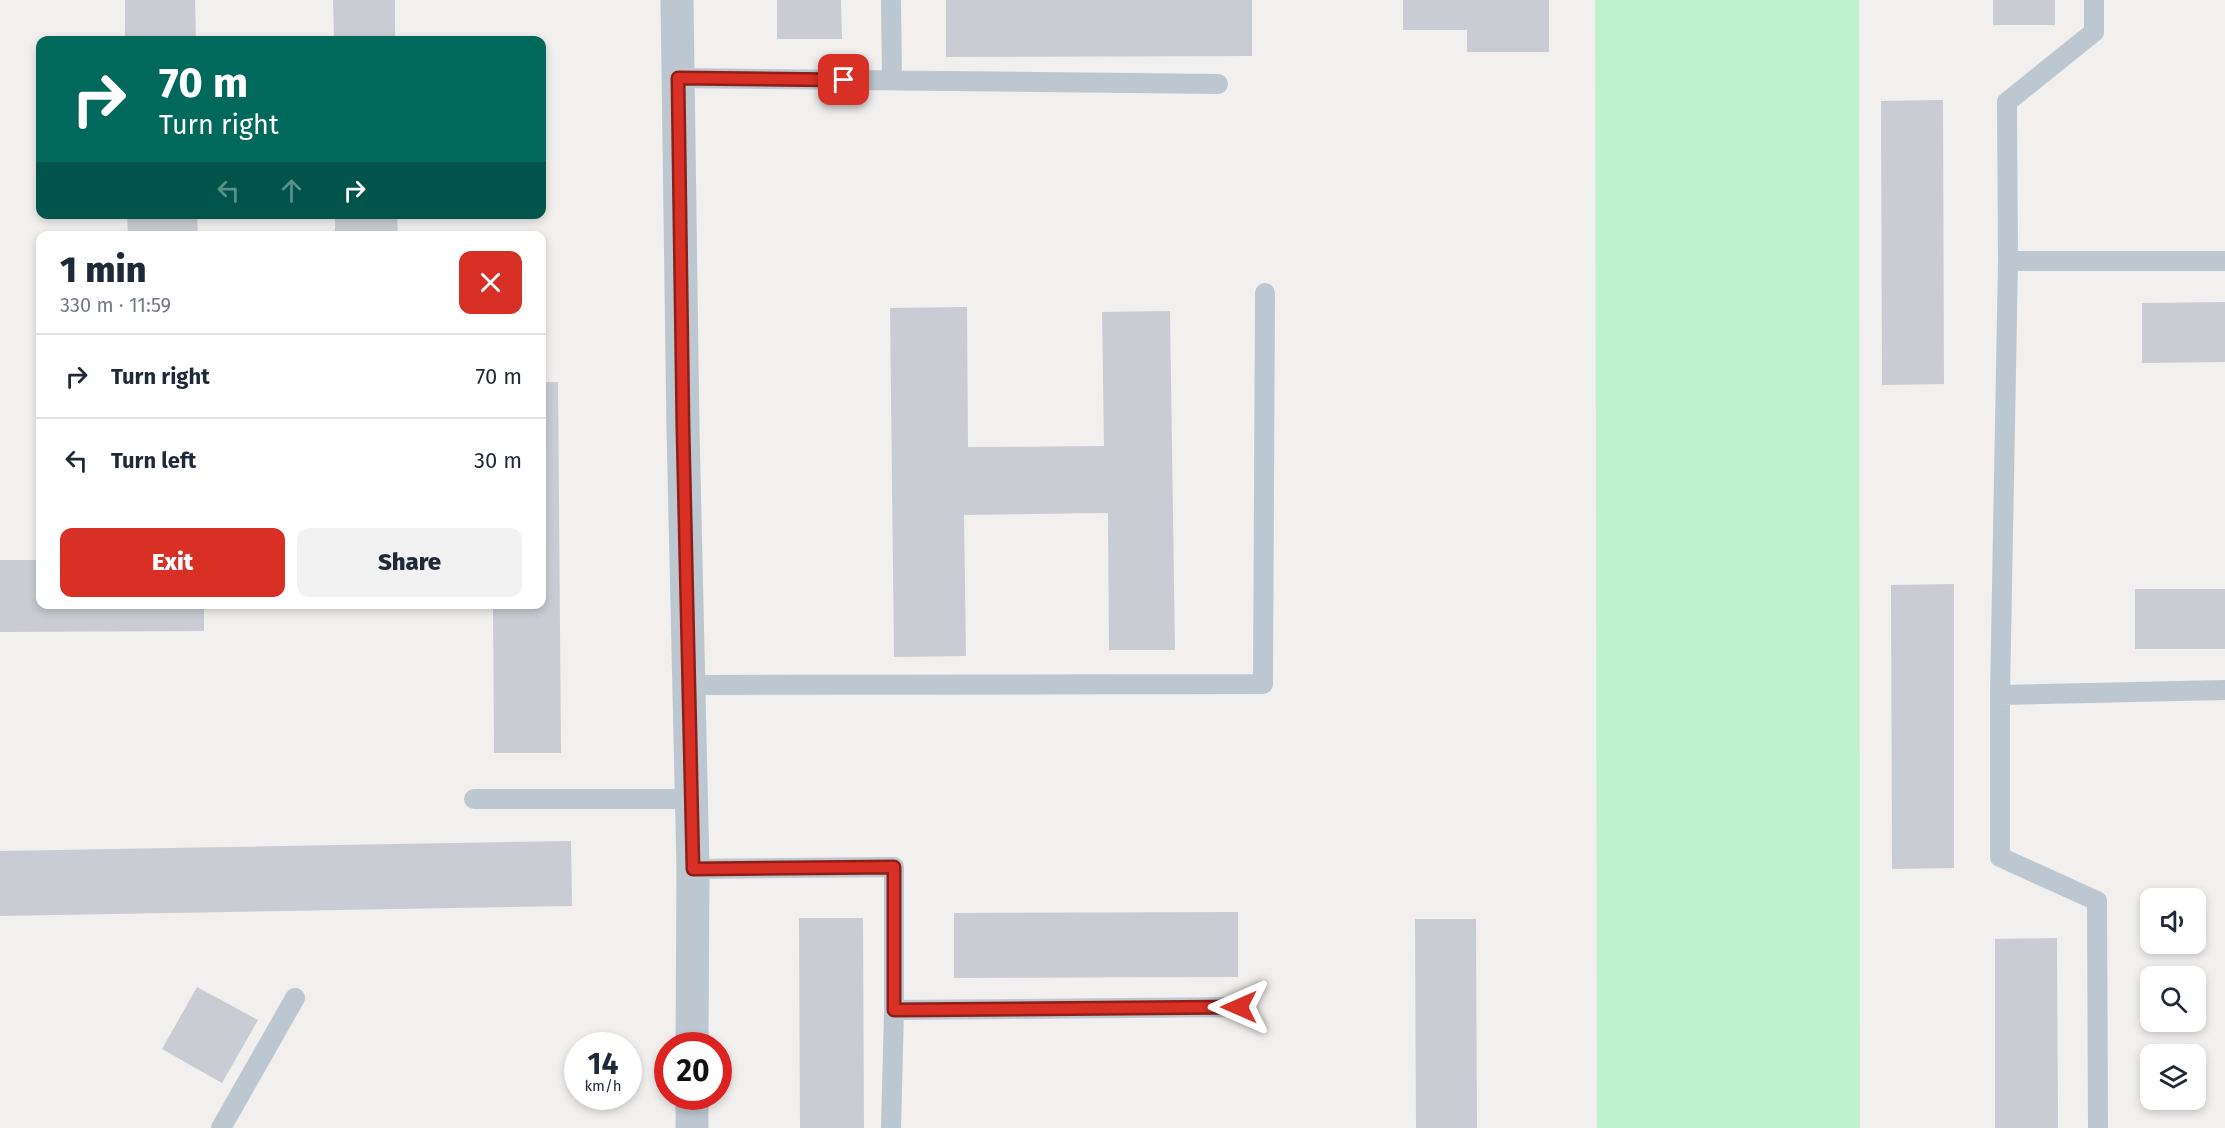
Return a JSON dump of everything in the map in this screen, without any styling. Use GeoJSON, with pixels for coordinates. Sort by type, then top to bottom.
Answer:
{"type":"FeatureCollection","features":[{"type":"Feature","properties":{"kind":"street"},"geometry":{"type":"LineString","coordinates":[[677,0],[683,429],[693,869],[692,1032]]}},
{"type":"Feature","properties":{"kind":"street"},"geometry":{"type":"LineString","coordinates":[[692,1110],[692,1128]]}},
{"type":"Feature","properties":{"kind":"lane"},"geometry":{"type":"LineString","coordinates":[[891,0],[892,80]]}},
{"type":"Feature","properties":{"kind":"lane"},"geometry":{"type":"LineString","coordinates":[[2094,0],[2094,32],[2007,102],[2008,261],[2000,695],[2000,857],[2097,901],[2098,1128]]}},
{"type":"Feature","properties":{"kind":"lane"},"geometry":{"type":"LineString","coordinates":[[678,78],[1218,84]]}},
{"type":"Feature","properties":{"kind":"lane"},"geometry":{"type":"LineString","coordinates":[[2008,261],[2225,261]]}},
{"type":"Feature","properties":{"kind":"lane"},"geometry":{"type":"LineString","coordinates":[[690,685],[1263,684],[1265,293]]}},
{"type":"Feature","properties":{"kind":"lane"},"geometry":{"type":"LineString","coordinates":[[2000,695],[2225,690]]}},
{"type":"Feature","properties":{"kind":"lane"},"geometry":{"type":"LineString","coordinates":[[474,799],[691,799]]}},
{"type":"Feature","properties":{"kind":"lane"},"geometry":{"type":"LineString","coordinates":[[693,869],[894,867],[891,1128]]}},
{"type":"Feature","properties":{"kind":"lane"},"geometry":{"type":"LineString","coordinates":[[221,1128],[295,998]]}},
{"type":"Feature","properties":{"kind":"lane"},"geometry":{"type":"LineString","coordinates":[[894,1010],[1239,1007]]}},
{"type":"Feature","properties":{"kind":"green space"},"geometry":{"type":"Polygon","coordinates":[[[1595,0],[1859,0],[1860,1128],[1597,1128],[1595,0]]]}},
{"type":"Feature","properties":{"kind":"building"},"geometry":{"type":"Polygon","coordinates":[[[125,0],[195,0],[196,36],[125,36],[125,0]]]}},
{"type":"Feature","properties":{"kind":"building"},"geometry":{"type":"Polygon","coordinates":[[[333,0],[395,0],[395,36],[334,36],[333,0]]]}},
{"type":"Feature","properties":{"kind":"building"},"geometry":{"type":"Polygon","coordinates":[[[777,0],[841,0],[842,39],[777,39],[777,0]]]}},
{"type":"Feature","properties":{"kind":"building"},"geometry":{"type":"Polygon","coordinates":[[[946,0],[1252,0],[1252,56],[946,57],[946,0]]]}},
{"type":"Feature","properties":{"kind":"building"},"geometry":{"type":"Polygon","coordinates":[[[1403,0],[1549,0],[1549,52],[1467,52],[1467,30],[1403,30],[1403,0]]]}},
{"type":"Feature","properties":{"kind":"building"},"geometry":{"type":"Polygon","coordinates":[[[1993,0],[2055,0],[2055,25],[1993,25],[1993,0]]]}},
{"type":"Feature","properties":{"kind":"building"},"geometry":{"type":"Polygon","coordinates":[[[1943,100],[1944,384],[1882,385],[1881,101],[1943,100]]]}},
{"type":"Feature","properties":{"kind":"building"},"geometry":{"type":"Polygon","coordinates":[[[127,219],[197,219],[198,231],[128,231],[127,219]]]}},
{"type":"Feature","properties":{"kind":"building"},"geometry":{"type":"Polygon","coordinates":[[[335,219],[397,219],[398,231],[335,231],[335,219]]]}},
{"type":"Feature","properties":{"kind":"building"},"geometry":{"type":"Polygon","coordinates":[[[2225,302],[2225,362],[2142,363],[2142,303],[2225,302]]]}},
{"type":"Feature","properties":{"kind":"building"},"geometry":{"type":"Polygon","coordinates":[[[967,307],[968,447],[1104,446],[1102,312],[1170,311],[1175,650],[1109,650],[1108,513],[964,515],[966,656],[894,657],[890,308],[967,307]]]}},
{"type":"Feature","properties":{"kind":"building"},"geometry":{"type":"Polygon","coordinates":[[[546,382],[558,382],[561,753],[494,753],[493,609],[546,609],[546,382]]]}},
{"type":"Feature","properties":{"kind":"building"},"geometry":{"type":"Polygon","coordinates":[[[0,560],[36,560],[36,609],[204,609],[204,631],[0,632],[0,560]]]}},
{"type":"Feature","properties":{"kind":"building"},"geometry":{"type":"Polygon","coordinates":[[[1954,584],[1954,868],[1892,869],[1891,585],[1954,584]]]}},
{"type":"Feature","properties":{"kind":"building"},"geometry":{"type":"Polygon","coordinates":[[[2135,589],[2225,589],[2225,649],[2135,649],[2135,589]]]}},
{"type":"Feature","properties":{"kind":"building"},"geometry":{"type":"Polygon","coordinates":[[[571,841],[572,906],[0,916],[0,851],[571,841]]]}},
{"type":"Feature","properties":{"kind":"building"},"geometry":{"type":"Polygon","coordinates":[[[1238,912],[1238,977],[954,978],[954,913],[1238,912]]]}},
{"type":"Feature","properties":{"kind":"building"},"geometry":{"type":"Polygon","coordinates":[[[799,918],[863,918],[864,1128],[800,1128],[799,918]]]}},
{"type":"Feature","properties":{"kind":"building"},"geometry":{"type":"Polygon","coordinates":[[[1415,919],[1476,919],[1477,1128],[1416,1128],[1415,919]]]}},
{"type":"Feature","properties":{"kind":"building"},"geometry":{"type":"Polygon","coordinates":[[[2057,938],[2058,1128],[1995,1128],[1995,939],[2057,938]]]}},
{"type":"Feature","properties":{"kind":"building"},"geometry":{"type":"Polygon","coordinates":[[[197,987],[258,1020],[222,1083],[162,1049],[197,987]]]}},
{"type":"Feature","properties":{"kind":"route"},"geometry":{"type":"LineString","coordinates":[[844,80],[678,78],[693,869],[894,867],[894,1010],[1239,1007]]}}]}
